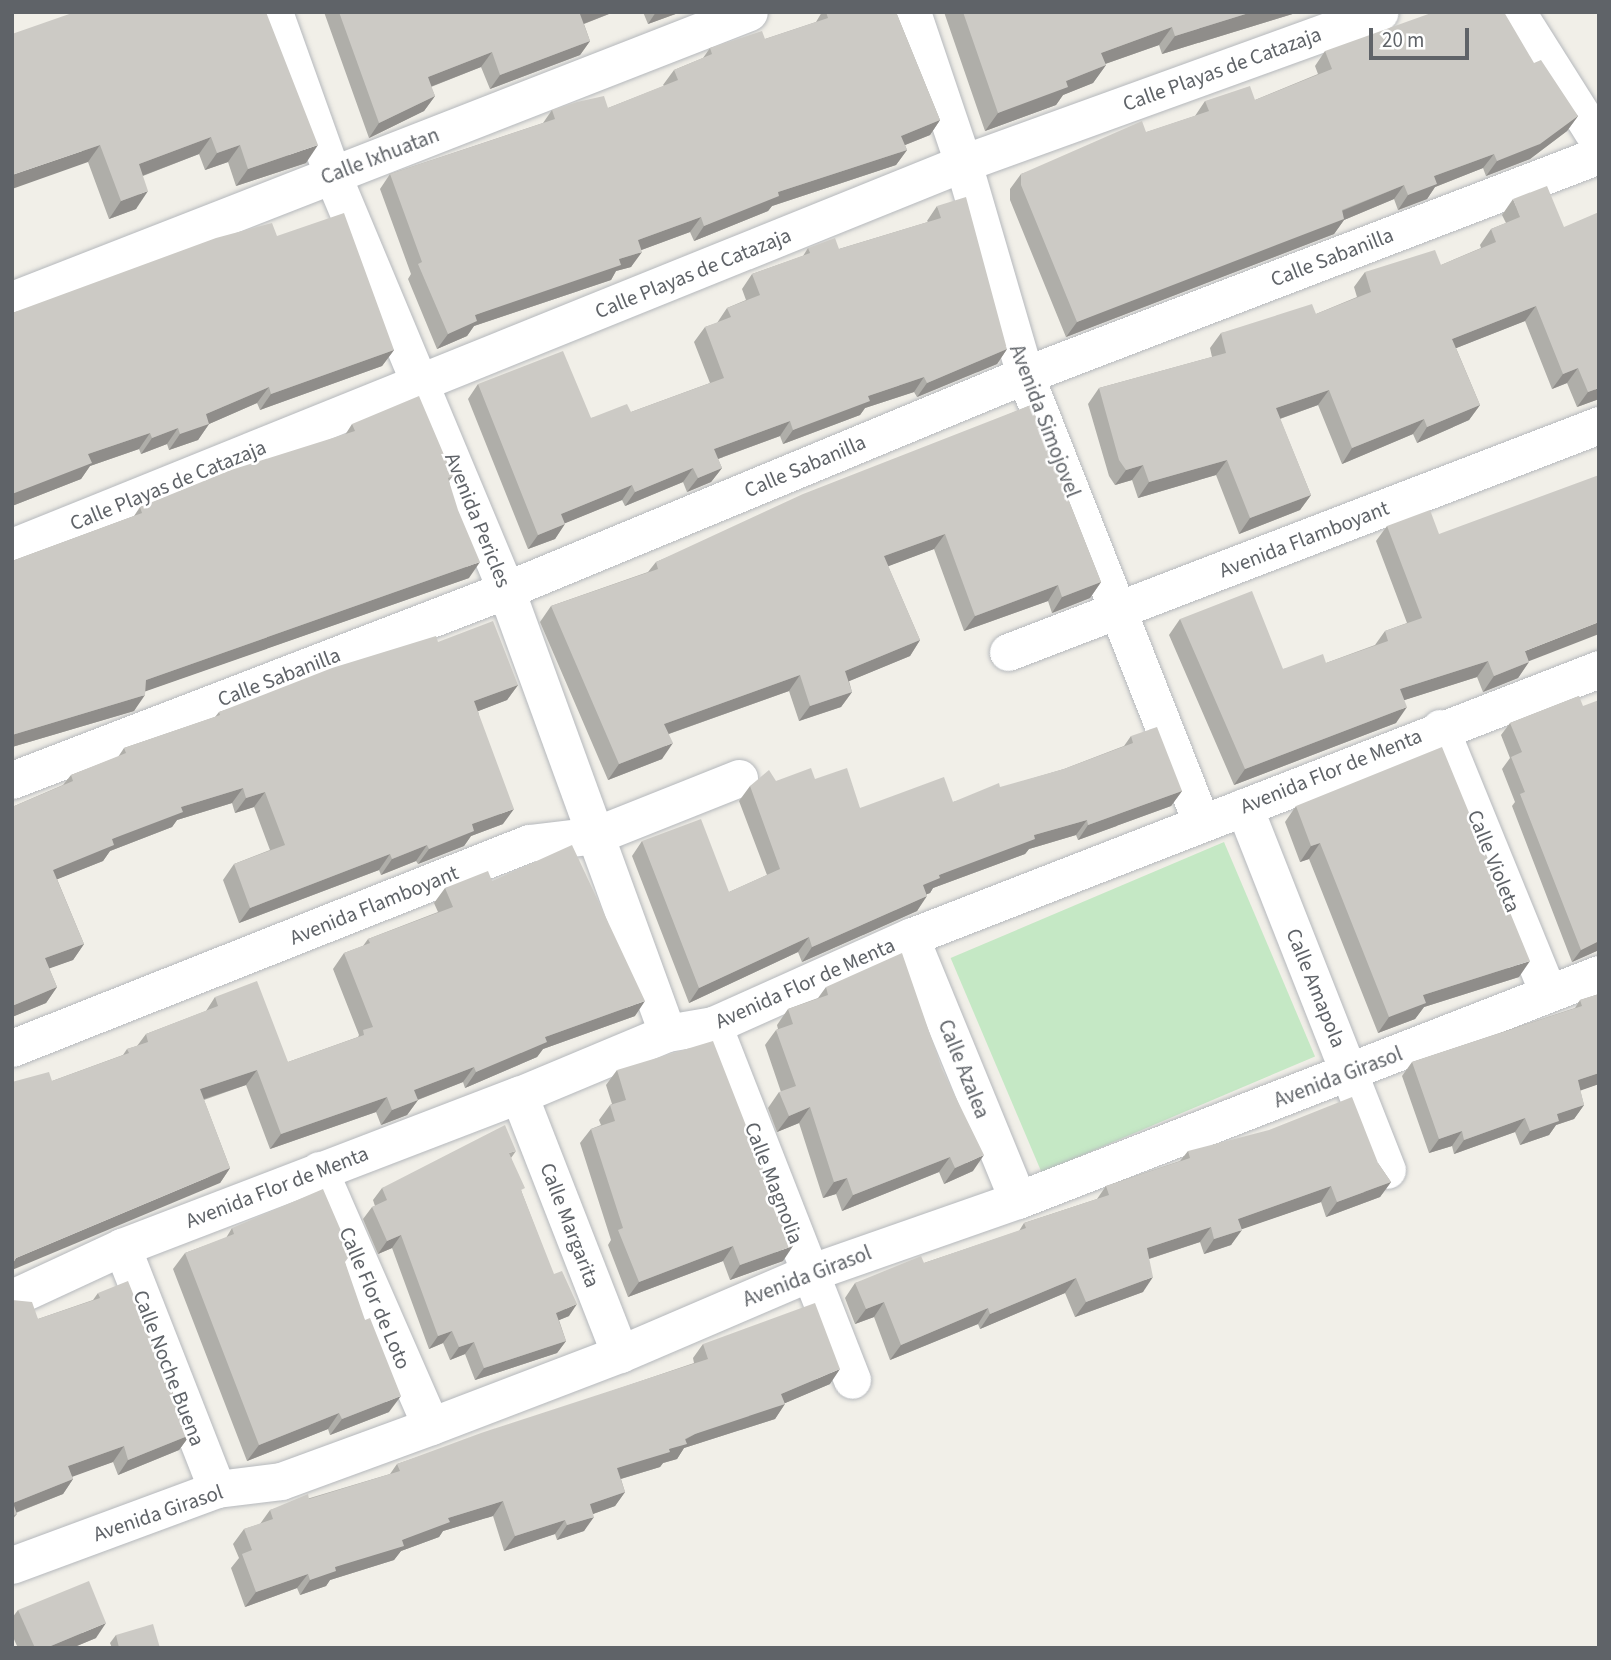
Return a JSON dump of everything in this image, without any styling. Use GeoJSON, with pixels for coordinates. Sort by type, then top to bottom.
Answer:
{"type":"FeatureCollection","features":[{"type":"Feature","properties":{"kind":"street","name":"Avenida Pericles"},"geometry":{"type":"LineString","coordinates":[[274,12],[332,174],[423,383],[506,590],[667,1033]]}},
{"type":"Feature","properties":{"kind":"street","name":"Calle Ixhuatan"},"geometry":{"type":"LineString","coordinates":[[12,300],[749,12]]}},
{"type":"Feature","properties":{"kind":"street","name":"Avenida Simojovel"},"geometry":{"type":"LineString","coordinates":[[912,12],[963,163],[1025,375],[1201,822]]}},
{"type":"Feature","properties":{"kind":"street","name":"Calle Playas de Catazaja"},"geometry":{"type":"LineString","coordinates":[[12,547],[963,163],[1380,12]]}},
{"type":"Feature","properties":{"kind":"street"},"geometry":{"type":"LineString","coordinates":[[1517,12],[1599,142]]}},
{"type":"Feature","properties":{"kind":"street","name":"Calle Sabanilla"},"geometry":{"type":"LineString","coordinates":[[12,780],[506,590],[1025,375],[1599,155]]}},
{"type":"Feature","properties":{"kind":"street","name":"Avenida Flamboyant"},"geometry":{"type":"LineString","coordinates":[[1008,652],[1599,425]]}},
{"type":"Feature","properties":{"kind":"street","name":"Avenida Flor de Menta"},"geometry":{"type":"LineString","coordinates":[[12,1298],[122,1247],[519,1096],[667,1033],[713,1025],[910,937],[1440,728],[1599,669]]}},
{"type":"Feature","properties":{"kind":"street","name":"Calle Violeta"},"geometry":{"type":"LineString","coordinates":[[1440,728],[1548,993]]}},
{"type":"Feature","properties":{"kind":"street","name":"Avenida Flamboyant"},"geometry":{"type":"LineString","coordinates":[[12,1048],[529,843],[596,835],[739,778]]}},
{"type":"Feature","properties":{"kind":"street","name":"Calle Amapola"},"geometry":{"type":"LineString","coordinates":[[1244,807],[1387,1170]]}},
{"type":"Feature","properties":{"kind":"street","name":"Calle Azalea"},"geometry":{"type":"LineString","coordinates":[[910,937],[1018,1200]]}},
{"type":"Feature","properties":{"kind":"street","name":"Avenida Girasol"},"geometry":{"type":"LineString","coordinates":[[12,1565],[217,1489],[281,1481],[431,1426],[620,1354],[809,1273],[1018,1200],[1351,1073],[1599,974]]}},
{"type":"Feature","properties":{"kind":"street","name":"Calle Magnolia"},"geometry":{"type":"LineString","coordinates":[[713,1025],[852,1380]]}},
{"type":"Feature","properties":{"kind":"street","name":"Calle Margarita"},"geometry":{"type":"LineString","coordinates":[[519,1096],[620,1354]]}},
{"type":"Feature","properties":{"kind":"street","name":"Calle Flor de Loto"},"geometry":{"type":"LineString","coordinates":[[319,1170],[431,1426]]}},
{"type":"Feature","properties":{"kind":"street","name":"Calle Noche Buena"},"geometry":{"type":"LineString","coordinates":[[122,1247],[217,1489]]}},
{"type":"Feature","properties":{"kind":"green space"},"geometry":{"type":"Polygon","coordinates":[[[1224,842],[1315,1056],[1042,1173],[951,958],[1224,842]]]}},
{"type":"Feature","properties":{"kind":"building"},"geometry":{"type":"Polygon","coordinates":[[[75,12],[266,12],[318,145],[248,169],[240,145],[217,153],[211,137],[139,164],[148,191],[121,201],[100,145],[12,175],[12,34],[75,12]]]}},
{"type":"Feature","properties":{"kind":"building"},"geometry":{"type":"Polygon","coordinates":[[[339,12],[585,12],[580,14],[590,41],[500,75],[492,52],[428,77],[435,96],[379,123],[339,12]]]}},
{"type":"Feature","properties":{"kind":"building"},"geometry":{"type":"Polygon","coordinates":[[[826,12],[896,12],[940,120],[901,136],[907,150],[778,192],[779,196],[704,226],[701,217],[638,240],[642,252],[619,259],[621,265],[475,315],[477,321],[448,334],[418,264],[422,262],[390,174],[555,119],[552,110],[577,102],[604,96],[608,108],[678,80],[674,70],[712,54],[710,48],[762,31],[765,39],[828,18],[826,12]]]}},
{"type":"Feature","properties":{"kind":"building"},"geometry":{"type":"Polygon","coordinates":[[[963,12],[1252,12],[1175,36],[1172,27],[1101,53],[1106,65],[1066,81],[1068,87],[998,113],[963,12]]]}},
{"type":"Feature","properties":{"kind":"building"},"geometry":{"type":"Polygon","coordinates":[[[1434,12],[1504,12],[1534,63],[1541,60],[1578,116],[1540,144],[1497,161],[1494,154],[1434,176],[1437,184],[1408,195],[1404,185],[1342,210],[1344,219],[1077,322],[1021,185],[1021,174],[1142,121],[1146,132],[1209,111],[1205,101],[1250,86],[1255,100],[1332,69],[1325,51],[1434,12]]]}},
{"type":"Feature","properties":{"kind":"building"},"geometry":{"type":"Polygon","coordinates":[[[1547,186],[1564,227],[1599,212],[1599,388],[1588,392],[1578,368],[1563,374],[1536,306],[1452,339],[1480,405],[1427,427],[1424,419],[1352,448],[1329,390],[1276,408],[1311,495],[1250,518],[1227,460],[1149,482],[1143,465],[1126,470],[1119,460],[1099,388],[1226,353],[1221,333],[1312,304],[1316,314],[1371,292],[1365,272],[1435,250],[1441,265],[1496,242],[1491,229],[1520,217],[1513,199],[1547,186]]]}},
{"type":"Feature","properties":{"kind":"building"},"geometry":{"type":"Polygon","coordinates":[[[966,197],[1007,349],[927,383],[924,377],[868,396],[870,401],[793,430],[790,421],[714,449],[722,468],[698,478],[693,468],[635,492],[632,485],[561,514],[565,524],[538,535],[478,384],[563,351],[591,418],[627,404],[631,412],[724,378],[705,327],[731,317],[727,308],[760,295],[752,274],[810,253],[808,248],[835,238],[839,249],[941,218],[937,206],[966,197]]]}},
{"type":"Feature","properties":{"kind":"building"},"geometry":{"type":"Polygon","coordinates":[[[344,213],[394,350],[271,394],[269,387],[206,414],[209,424],[180,434],[178,428],[152,438],[150,433],[88,454],[92,463],[12,494],[12,313],[216,238],[272,223],[277,236],[344,213]]]}},
{"type":"Feature","properties":{"kind":"building"},"geometry":{"type":"Polygon","coordinates":[[[419,396],[453,476],[448,478],[458,510],[480,562],[146,680],[145,695],[12,735],[12,561],[142,513],[140,507],[231,470],[355,431],[352,424],[419,396]]]}},
{"type":"Feature","properties":{"kind":"building"},"geometry":{"type":"Polygon","coordinates":[[[1031,405],[1101,582],[1062,597],[1058,585],[975,616],[945,534],[884,556],[920,640],[845,671],[852,692],[810,706],[800,675],[664,724],[673,743],[619,764],[551,606],[658,569],[656,562],[803,494],[1031,405]]]}},
{"type":"Feature","properties":{"kind":"building"},"geometry":{"type":"Polygon","coordinates":[[[1599,475],[1599,622],[1525,651],[1529,662],[1494,676],[1488,661],[1400,689],[1407,707],[1245,769],[1180,619],[1252,591],[1283,669],[1323,654],[1326,663],[1388,641],[1385,631],[1422,618],[1387,526],[1430,510],[1439,534],[1599,475]]]}},
{"type":"Feature","properties":{"kind":"building"},"geometry":{"type":"Polygon","coordinates":[[[493,621],[518,685],[474,701],[514,809],[472,824],[474,831],[429,849],[427,845],[392,859],[390,854],[250,908],[234,864],[285,845],[265,792],[246,798],[243,788],[181,807],[183,812],[112,839],[114,845],[53,870],[84,944],[45,958],[57,987],[12,1006],[12,807],[73,781],[71,775],[126,753],[124,748],[220,715],[219,712],[332,668],[436,636],[438,642],[493,621]]]}},
{"type":"Feature","properties":{"kind":"building"},"geometry":{"type":"Polygon","coordinates":[[[1579,696],[1583,706],[1599,700],[1599,941],[1581,950],[1520,794],[1525,792],[1511,757],[1522,752],[1510,723],[1579,696]]]}},
{"type":"Feature","properties":{"kind":"building"},"geometry":{"type":"Polygon","coordinates":[[[1157,727],[1182,791],[1088,825],[1087,820],[1034,835],[1035,839],[939,875],[940,878],[923,885],[927,896],[812,947],[809,937],[699,988],[642,841],[701,819],[729,892],[780,869],[750,786],[769,770],[776,781],[811,768],[815,779],[847,768],[860,808],[944,777],[953,802],[999,783],[1000,787],[1064,769],[1133,743],[1131,736],[1157,727]]]}},
{"type":"Feature","properties":{"kind":"building"},"geometry":{"type":"Polygon","coordinates":[[[1442,747],[1530,961],[1423,995],[1426,1003],[1389,1017],[1320,843],[1311,846],[1296,806],[1442,747]]]}},
{"type":"Feature","properties":{"kind":"building"},"geometry":{"type":"Polygon","coordinates":[[[572,845],[645,1001],[545,1037],[547,1042],[476,1072],[474,1067],[414,1090],[418,1100],[392,1110],[387,1097],[281,1134],[257,1070],[200,1089],[230,1168],[16,1258],[12,1265],[12,1082],[49,1072],[52,1081],[129,1053],[127,1049],[148,1042],[146,1034],[218,1006],[215,997],[257,981],[288,1062],[364,1035],[363,1030],[373,1027],[344,953],[370,943],[368,939],[453,907],[445,888],[488,871],[492,881],[572,845]]]}},
{"type":"Feature","properties":{"kind":"building"},"geometry":{"type":"Polygon","coordinates":[[[902,953],[942,1069],[984,1155],[955,1168],[950,1157],[853,1195],[847,1178],[834,1182],[810,1107],[789,1116],[779,1092],[796,1086],[776,1030],[793,1024],[788,1009],[828,995],[826,987],[902,953]]]}},
{"type":"Feature","properties":{"kind":"building"},"geometry":{"type":"Polygon","coordinates":[[[1599,994],[1599,1073],[1578,1080],[1584,1105],[1557,1114],[1559,1121],[1530,1131],[1525,1118],[1464,1140],[1462,1131],[1439,1139],[1412,1062],[1582,1006],[1580,1000],[1599,994]]]}},
{"type":"Feature","properties":{"kind":"building"},"geometry":{"type":"Polygon","coordinates":[[[713,1041],[793,1246],[740,1265],[733,1246],[639,1282],[618,1230],[623,1228],[591,1129],[615,1121],[610,1105],[626,1100],[617,1070],[713,1041]]]}},
{"type":"Feature","properties":{"kind":"building"},"geometry":{"type":"Polygon","coordinates":[[[1352,1097],[1378,1163],[1391,1182],[1337,1202],[1331,1186],[1238,1219],[1242,1230],[1214,1239],[1211,1227],[1147,1248],[1153,1277],[1086,1302],[1076,1278],[990,1314],[988,1308],[901,1345],[884,1302],[866,1309],[855,1283],[921,1256],[924,1263],[1026,1228],[1024,1223],[1109,1195],[1106,1186],[1190,1158],[1188,1151],[1269,1130],[1352,1097]]]}},
{"type":"Feature","properties":{"kind":"building"},"geometry":{"type":"Polygon","coordinates":[[[505,1125],[516,1151],[509,1153],[525,1188],[521,1190],[554,1274],[562,1271],[577,1304],[556,1313],[566,1341],[484,1368],[474,1342],[459,1347],[452,1331],[438,1336],[401,1235],[387,1241],[372,1207],[387,1200],[382,1188],[505,1125]]]}},
{"type":"Feature","properties":{"kind":"building"},"geometry":{"type":"Polygon","coordinates":[[[323,1189],[351,1254],[345,1262],[365,1320],[370,1318],[401,1396],[342,1419],[339,1413],[259,1445],[185,1253],[234,1234],[232,1228],[323,1189]]]}},
{"type":"Feature","properties":{"kind":"building"},"geometry":{"type":"Polygon","coordinates":[[[128,1281],[190,1435],[128,1460],[124,1446],[68,1466],[73,1479],[13,1503],[17,1514],[12,1516],[12,1300],[32,1302],[38,1319],[100,1298],[98,1293],[128,1281]]]}},
{"type":"Feature","properties":{"kind":"building"},"geometry":{"type":"Polygon","coordinates":[[[815,1303],[840,1369],[781,1394],[785,1404],[695,1434],[685,1439],[687,1444],[669,1449],[670,1452],[617,1468],[625,1492],[590,1504],[594,1517],[567,1525],[565,1520],[515,1536],[503,1501],[448,1518],[450,1522],[402,1540],[404,1546],[335,1567],[336,1571],[310,1580],[308,1574],[256,1592],[242,1554],[252,1550],[244,1529],[273,1519],[270,1510],[308,1494],[309,1499],[400,1471],[397,1464],[481,1433],[708,1359],[703,1344],[815,1303]]]}},
{"type":"Feature","properties":{"kind":"building"},"geometry":{"type":"Polygon","coordinates":[[[89,1581],[106,1623],[46,1648],[35,1648],[18,1610],[89,1581]]]}},
{"type":"Feature","properties":{"kind":"building"},"geometry":{"type":"Polygon","coordinates":[[[153,1624],[160,1648],[119,1648],[116,1635],[153,1624]]]}}]}
